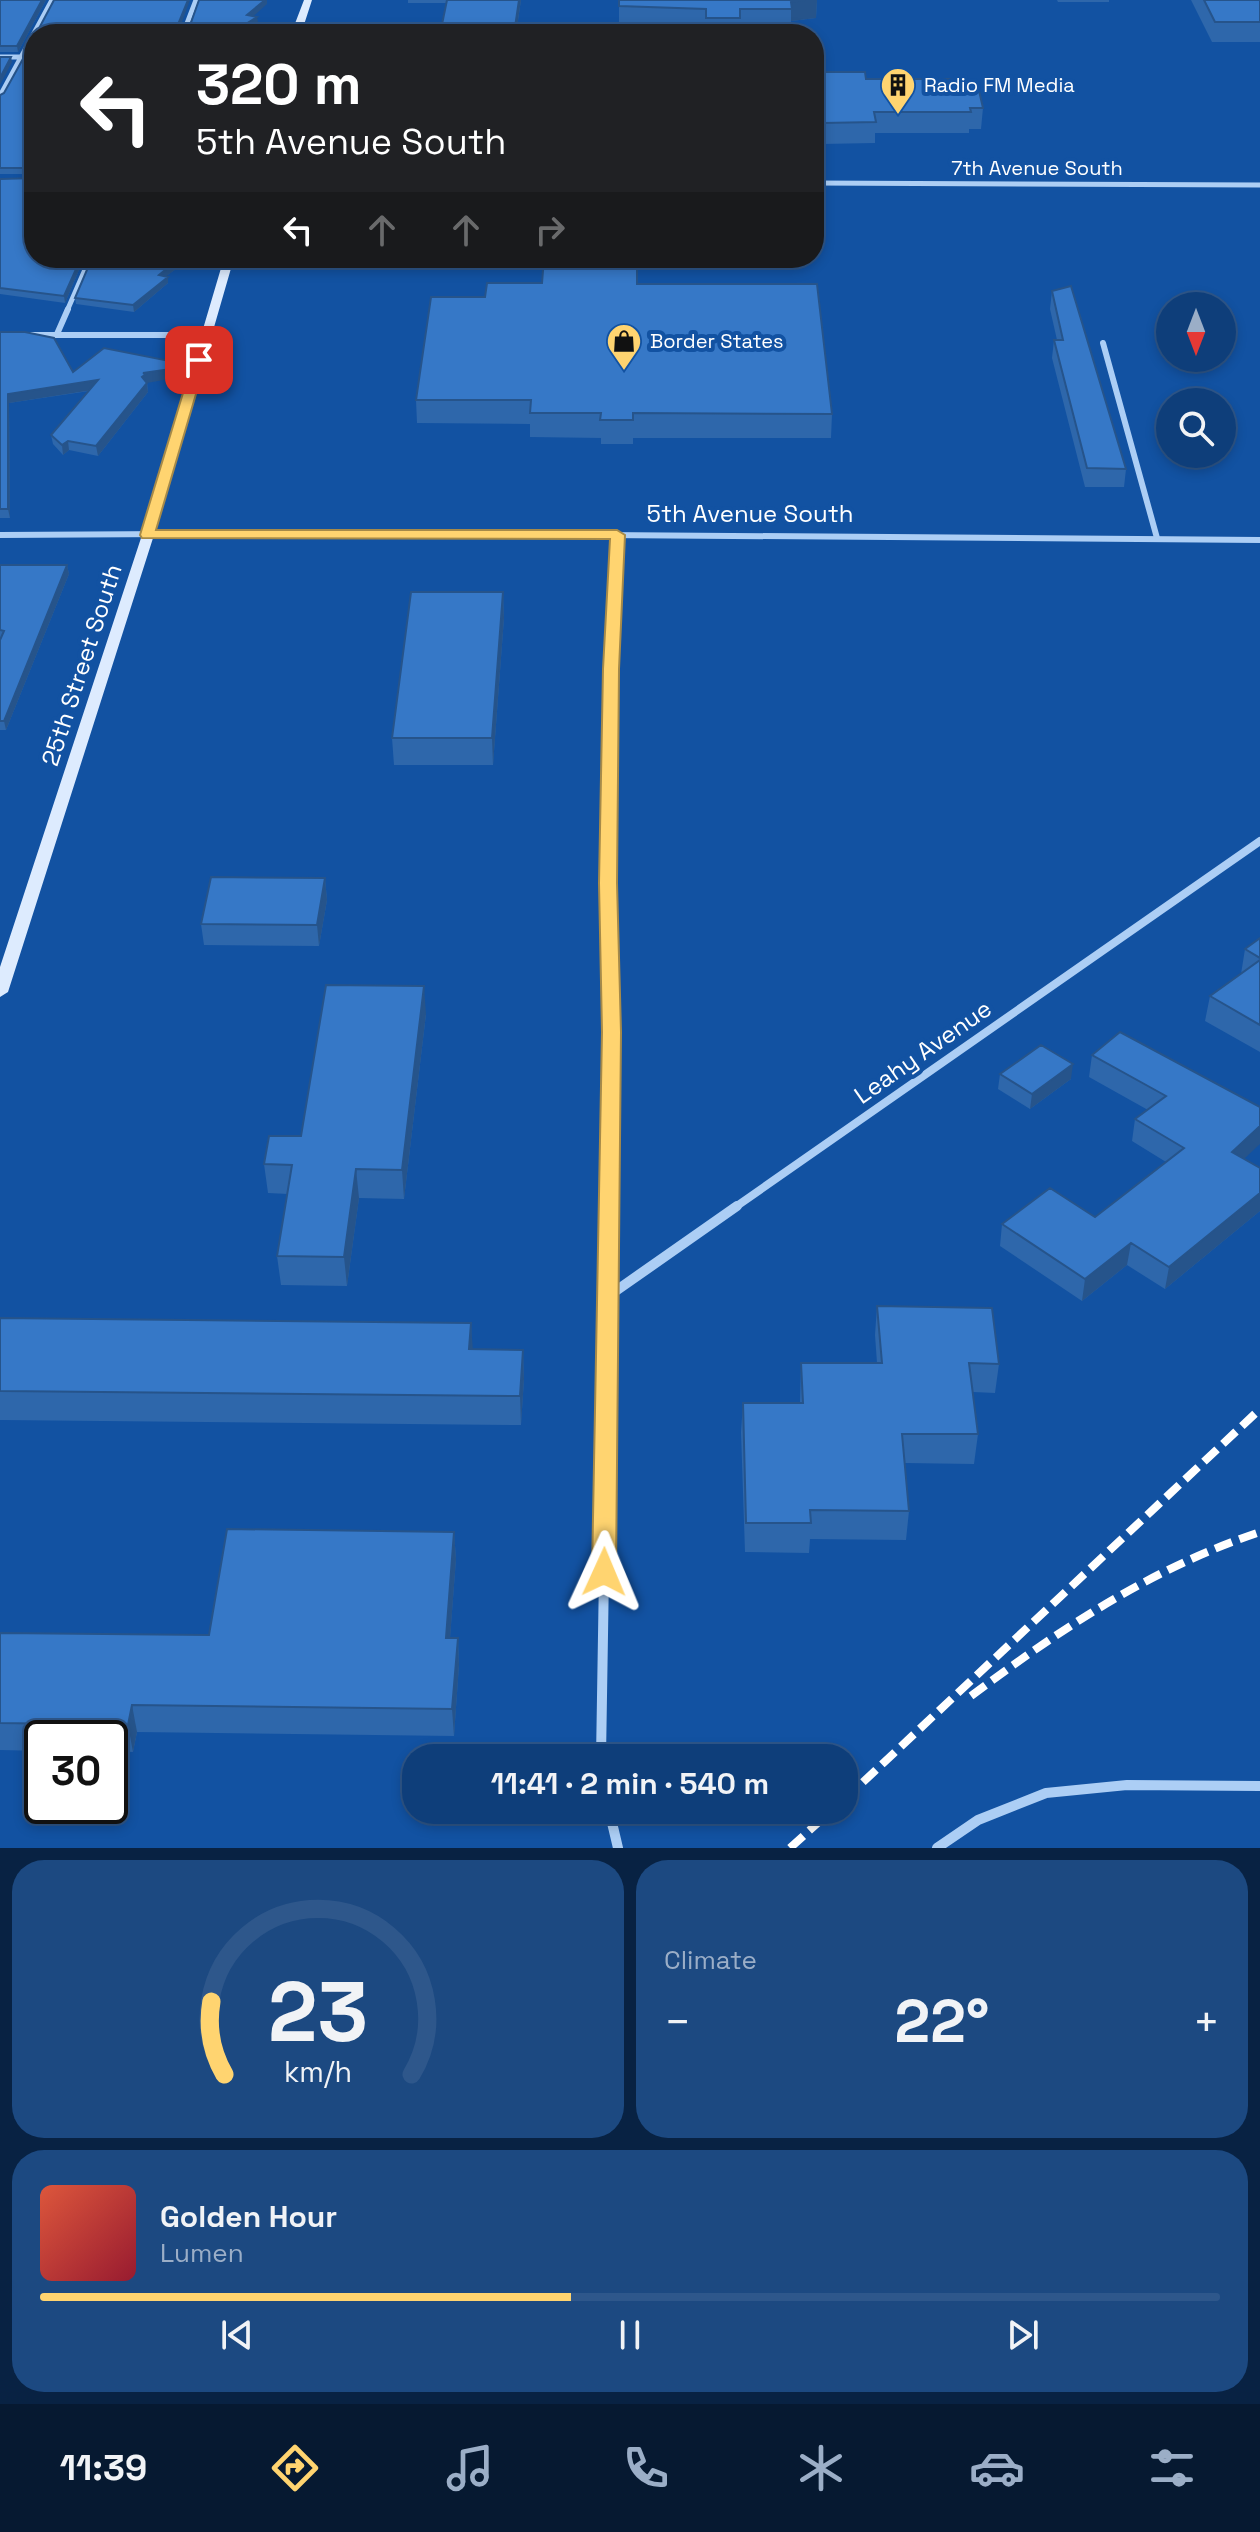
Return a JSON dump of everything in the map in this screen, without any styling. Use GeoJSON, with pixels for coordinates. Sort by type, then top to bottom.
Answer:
{"type":"FeatureCollection","features":[{"type":"Feature","properties":{"kind":"main road"},"geometry":{"type":"LineString","coordinates":[[300,24],[308,0]]}},
{"type":"Feature","properties":{"kind":"main road","name":"25th Street South"},"geometry":{"type":"LineString","coordinates":[[0,992],[148,535],[226,268]]}},
{"type":"Feature","properties":{"kind":"street"},"geometry":{"type":"LineString","coordinates":[[39,24],[52,0]]}},
{"type":"Feature","properties":{"kind":"street"},"geometry":{"type":"LineString","coordinates":[[187,24],[196,0]]}},
{"type":"Feature","properties":{"kind":"street"},"geometry":{"type":"LineString","coordinates":[[0,96],[24,51]]}},
{"type":"Feature","properties":{"kind":"street"},"geometry":{"type":"LineString","coordinates":[[0,57],[21,57]]}},
{"type":"Feature","properties":{"kind":"street","name":"7th Avenue South"},"geometry":{"type":"LineString","coordinates":[[824,183],[1260,185]]}},
{"type":"Feature","properties":{"kind":"street"},"geometry":{"type":"LineString","coordinates":[[57,334],[86,268]]}},
{"type":"Feature","properties":{"kind":"street"},"geometry":{"type":"LineString","coordinates":[[14,335],[207,335]]}},
{"type":"Feature","properties":{"kind":"street"},"geometry":{"type":"LineString","coordinates":[[1103,343],[1157,538]]}},
{"type":"Feature","properties":{"kind":"street","name":"5th Avenue South"},"geometry":{"type":"LineString","coordinates":[[0,535],[617,535],[1260,540]]}},
{"type":"Feature","properties":{"kind":"street"},"geometry":{"type":"LineString","coordinates":[[601,1744],[610,1295],[611,1003],[608,883],[611,669],[617,535]]}},
{"type":"Feature","properties":{"kind":"street","name":"Leahy Avenue"},"geometry":{"type":"LineString","coordinates":[[610,1295],[1260,841]]}},
{"type":"Feature","properties":{"kind":"street"},"geometry":{"type":"LineString","coordinates":[[937,1848],[978,1820],[1046,1793],[1127,1785],[1260,1786]]}},
{"type":"Feature","properties":{"kind":"street"},"geometry":{"type":"LineString","coordinates":[[612,1824],[618,1848]]}},
{"type":"Feature","properties":{"kind":"building"},"geometry":{"type":"Polygon","coordinates":[[[0,0],[42,0],[29,24],[24,24],[24,33],[17,46],[0,46],[0,0]]]}},
{"type":"Feature","properties":{"kind":"building"},"geometry":{"type":"Polygon","coordinates":[[[54,0],[188,0],[178,24],[41,24],[54,0]]]}},
{"type":"Feature","properties":{"kind":"building"},"geometry":{"type":"Polygon","coordinates":[[[199,0],[265,0],[247,15],[257,17],[246,24],[190,24],[199,0]]]}},
{"type":"Feature","properties":{"kind":"building"},"geometry":{"type":"Polygon","coordinates":[[[447,0],[519,0],[515,24],[442,24],[447,0]]]}},
{"type":"Feature","properties":{"kind":"building"},"geometry":{"type":"Polygon","coordinates":[[[619,0],[805,0],[791,2],[792,9],[740,9],[740,18],[706,18],[706,9],[619,6],[619,0]]]}},
{"type":"Feature","properties":{"kind":"building"},"geometry":{"type":"Polygon","coordinates":[[[1204,0],[1260,0],[1260,22],[1215,22],[1204,0]]]}},
{"type":"Feature","properties":{"kind":"building"},"geometry":{"type":"Polygon","coordinates":[[[0,57],[11,57],[0,78],[0,57]]]}},
{"type":"Feature","properties":{"kind":"building"},"geometry":{"type":"Polygon","coordinates":[[[24,57],[24,168],[0,168],[0,95],[24,57]]]}},
{"type":"Feature","properties":{"kind":"building"},"geometry":{"type":"Polygon","coordinates":[[[824,72],[865,72],[866,79],[963,79],[963,82],[977,82],[983,108],[970,108],[971,112],[874,112],[876,122],[824,123],[824,72]]]}},
{"type":"Feature","properties":{"kind":"building"},"geometry":{"type":"Polygon","coordinates":[[[24,178],[24,268],[77,268],[64,296],[0,288],[0,179],[24,178]]]}},
{"type":"Feature","properties":{"kind":"building"},"geometry":{"type":"Polygon","coordinates":[[[88,268],[168,268],[159,275],[168,277],[133,305],[75,298],[88,268]]]}},
{"type":"Feature","properties":{"kind":"building","name":"Border States"},"geometry":{"type":"Polygon","coordinates":[[[543,268],[637,268],[637,284],[817,284],[832,414],[633,413],[633,420],[600,420],[601,413],[530,413],[531,400],[416,400],[431,297],[485,297],[487,283],[542,283],[543,268]]]}},
{"type":"Feature","properties":{"kind":"building"},"geometry":{"type":"Polygon","coordinates":[[[1071,286],[1126,469],[1087,468],[1054,340],[1063,340],[1052,291],[1071,286]]]}},
{"type":"Feature","properties":{"kind":"building"},"geometry":{"type":"Polygon","coordinates":[[[0,332],[25,332],[54,338],[73,372],[104,348],[185,364],[185,367],[143,373],[146,374],[142,377],[147,383],[96,446],[68,441],[62,445],[51,435],[98,380],[8,394],[8,509],[0,509],[0,332]]]}},
{"type":"Feature","properties":{"kind":"building"},"geometry":{"type":"Polygon","coordinates":[[[0,565],[67,565],[4,721],[0,721],[0,640],[4,631],[0,630],[0,565]]]}},
{"type":"Feature","properties":{"kind":"building"},"geometry":{"type":"Polygon","coordinates":[[[411,592],[503,592],[492,738],[392,738],[411,592]]]}},
{"type":"Feature","properties":{"kind":"building"},"geometry":{"type":"Polygon","coordinates":[[[211,877],[325,878],[317,925],[201,924],[211,877]]]}},
{"type":"Feature","properties":{"kind":"building"},"geometry":{"type":"Polygon","coordinates":[[[1260,938],[1260,958],[1245,949],[1260,938]]]}},
{"type":"Feature","properties":{"kind":"building"},"geometry":{"type":"Polygon","coordinates":[[[1260,960],[1260,1025],[1210,996],[1260,960]]]}},
{"type":"Feature","properties":{"kind":"building"},"geometry":{"type":"Polygon","coordinates":[[[326,985],[424,986],[402,1170],[356,1169],[344,1257],[277,1256],[292,1165],[264,1164],[269,1136],[301,1136],[326,985]]]}},
{"type":"Feature","properties":{"kind":"building"},"geometry":{"type":"Polygon","coordinates":[[[1120,1032],[1260,1107],[1260,1126],[1232,1152],[1260,1168],[1260,1193],[1169,1267],[1131,1243],[1085,1279],[1002,1224],[1050,1188],[1095,1217],[1184,1148],[1135,1119],[1166,1096],[1092,1055],[1120,1032]]]}},
{"type":"Feature","properties":{"kind":"building"},"geometry":{"type":"Polygon","coordinates":[[[1041,1045],[1073,1064],[1032,1094],[1000,1074],[1041,1045]]]}},
{"type":"Feature","properties":{"kind":"building"},"geometry":{"type":"Polygon","coordinates":[[[877,1306],[992,1308],[999,1364],[969,1363],[978,1434],[902,1434],[909,1511],[810,1510],[811,1523],[746,1523],[743,1403],[803,1403],[801,1363],[882,1363],[877,1306]]]}},
{"type":"Feature","properties":{"kind":"building"},"geometry":{"type":"Polygon","coordinates":[[[0,1318],[471,1323],[469,1349],[523,1350],[520,1396],[0,1391],[0,1318]]]}},
{"type":"Feature","properties":{"kind":"building"},"geometry":{"type":"Polygon","coordinates":[[[227,1529],[454,1532],[446,1638],[458,1638],[452,1709],[132,1705],[128,1725],[128,1720],[24,1720],[24,1723],[0,1723],[0,1633],[209,1635],[227,1529]]]}},
{"type":"Feature","properties":{"kind":"railway"},"geometry":{"type":"LineString","coordinates":[[858,1787],[1260,1409]]}},
{"type":"Feature","properties":{"kind":"railway"},"geometry":{"type":"LineString","coordinates":[[971,1696],[1109,1602],[1182,1563],[1260,1532]]}},
{"type":"Feature","properties":{"kind":"railway"},"geometry":{"type":"LineString","coordinates":[[790,1848],[817,1824]]}},
{"type":"Feature","properties":{"kind":"place","name":"Radio FM Media"},"geometry":{"type":"Point","coordinates":[898,116]}},
{"type":"Feature","properties":{"kind":"place","name":"Border States"},"geometry":{"type":"Point","coordinates":[624,372]}},
{"type":"Feature","properties":{"kind":"route"},"geometry":{"type":"LineString","coordinates":[[199,360],[148,535],[617,535],[611,669],[608,883],[611,1003],[610,1295],[604,1572]]}}]}
